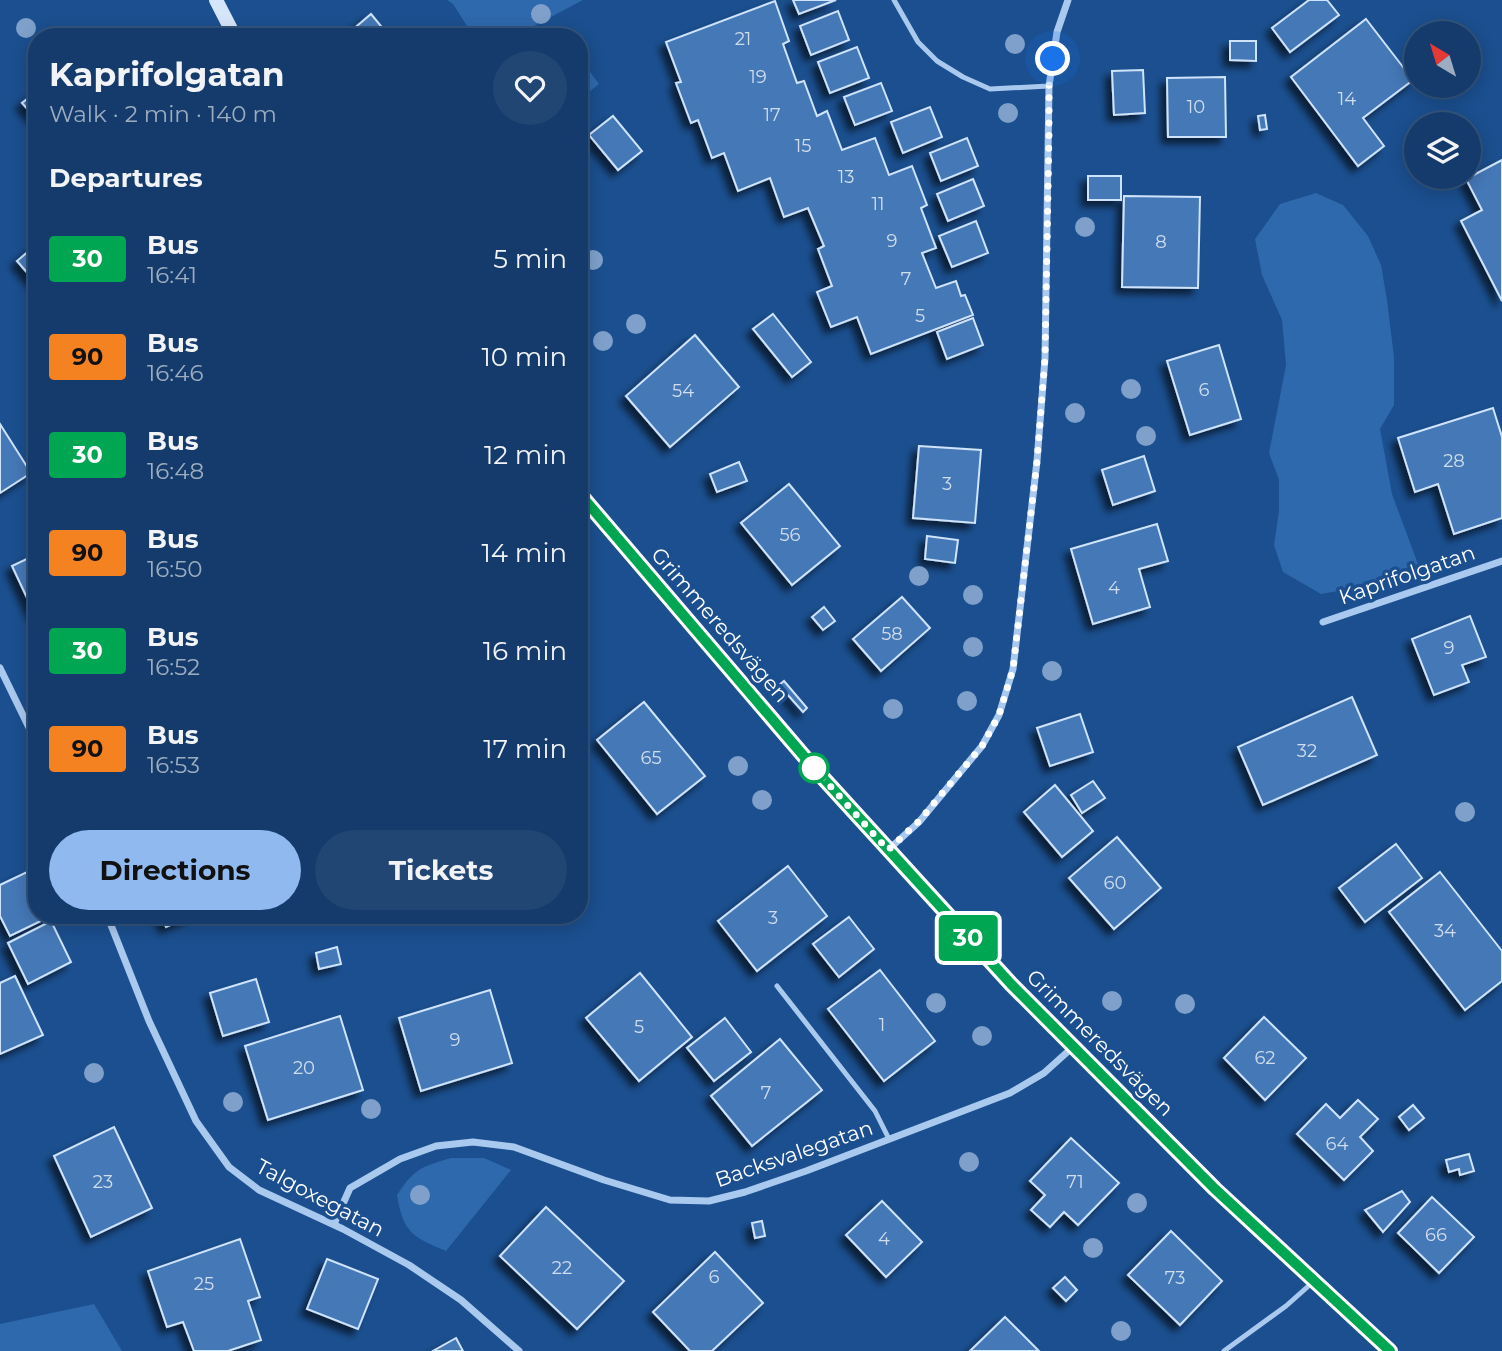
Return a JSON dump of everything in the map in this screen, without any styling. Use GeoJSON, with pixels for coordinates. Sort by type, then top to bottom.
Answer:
{"type":"FeatureCollection","features":[{"type":"Feature","properties":{"kind":"street"},"geometry":{"type":"LineString","coordinates":[[216,0],[230,28]]}},
{"type":"Feature","properties":{"kind":"street"},"geometry":{"type":"LineString","coordinates":[[888,850],[919,821],[982,746],[999,715],[1013,669],[1037,461],[1045,358],[1049,86],[1057,32],[1068,0]]}},
{"type":"Feature","properties":{"kind":"street","name":"Grimmeredsvägen"},"geometry":{"type":"LineString","coordinates":[[588,504],[814,768],[1011,984],[1215,1189],[1390,1351]]}},
{"type":"Feature","properties":{"kind":"street","name":"Kaprifolgatan"},"geometry":{"type":"LineString","coordinates":[[1322,622],[1502,561]]}},
{"type":"Feature","properties":{"kind":"street"},"geometry":{"type":"LineString","coordinates":[[0,668],[28,726]]}},
{"type":"Feature","properties":{"kind":"street","name":"Talgoxegatan"},"geometry":{"type":"LineString","coordinates":[[111,924],[149,1021],[196,1121],[229,1167],[259,1190],[334,1224],[409,1265],[452,1295],[519,1351]]}},
{"type":"Feature","properties":{"kind":"street","name":"Backsvalegatan"},"geometry":{"type":"LineString","coordinates":[[334,1224],[350,1188],[400,1159],[436,1146],[473,1142],[514,1147],[604,1180],[670,1200],[709,1202],[806,1171],[1010,1093],[1044,1073],[1074,1045]]}},
{"type":"Feature","properties":{"kind":"lane"},"geometry":{"type":"LineString","coordinates":[[894,0],[918,42],[937,61],[962,77],[990,89],[1049,86]]}},
{"type":"Feature","properties":{"kind":"lane"},"geometry":{"type":"LineString","coordinates":[[777,986],[875,1111],[889,1139]]}},
{"type":"Feature","properties":{"kind":"lane"},"geometry":{"type":"LineString","coordinates":[[1224,1351],[1286,1306],[1314,1281]]}},
{"type":"Feature","properties":{"kind":"shaded area"},"geometry":{"type":"Polygon","coordinates":[[[447,0],[583,0],[530,28],[468,28],[453,4],[447,0]]]}},
{"type":"Feature","properties":{"kind":"shaded area"},"geometry":{"type":"Polygon","coordinates":[[[588,69],[599,84],[588,93],[588,69]]]}},
{"type":"Feature","properties":{"kind":"shaded area"},"geometry":{"type":"Polygon","coordinates":[[[1316,193],[1343,205],[1368,236],[1381,265],[1394,357],[1394,405],[1380,429],[1392,494],[1418,564],[1366,586],[1321,594],[1283,572],[1274,545],[1279,511],[1279,480],[1269,453],[1286,365],[1282,320],[1262,275],[1255,239],[1280,204],[1316,193]]]}},
{"type":"Feature","properties":{"kind":"shaded area"},"geometry":{"type":"Polygon","coordinates":[[[451,1158],[484,1158],[511,1170],[446,1251],[425,1242],[411,1232],[399,1208],[397,1195],[420,1170],[451,1158]]]}},
{"type":"Feature","properties":{"kind":"shaded area"},"geometry":{"type":"Polygon","coordinates":[[[94,1304],[122,1351],[0,1351],[0,1324],[94,1304]]]}},
{"type":"Feature","properties":{"kind":"building"},"geometry":{"type":"Polygon","coordinates":[[[793,0],[836,0],[799,14],[793,0]]]}},
{"type":"Feature","properties":{"kind":"building"},"geometry":{"type":"Polygon","coordinates":[[[1309,0],[1327,0],[1339,15],[1290,52],[1272,28],[1309,0]]]}},
{"type":"Feature","properties":{"kind":"building"},"geometry":{"type":"Polygon","coordinates":[[[775,1],[789,41],[783,44],[797,83],[804,81],[817,116],[827,111],[842,150],[875,138],[889,175],[912,166],[927,205],[921,208],[936,248],[922,253],[936,288],[956,281],[961,296],[965,295],[973,315],[871,354],[857,317],[831,327],[817,292],[832,286],[818,249],[824,246],[808,208],[784,217],[770,178],[738,191],[724,153],[712,158],[698,120],[691,123],[676,83],[681,82],[666,42],[775,1]]]}},
{"type":"Feature","properties":{"kind":"building"},"geometry":{"type":"Polygon","coordinates":[[[838,11],[849,40],[811,55],[800,26],[838,11]]]}},
{"type":"Feature","properties":{"kind":"building"},"geometry":{"type":"Polygon","coordinates":[[[371,14],[383,28],[355,28],[371,14]]]}},
{"type":"Feature","properties":{"kind":"building"},"geometry":{"type":"Polygon","coordinates":[[[1366,19],[1404,68],[1404,87],[1363,118],[1384,146],[1358,166],[1291,77],[1366,19]]]}},
{"type":"Feature","properties":{"kind":"building"},"geometry":{"type":"Polygon","coordinates":[[[1230,41],[1256,41],[1256,61],[1230,60],[1230,41]]]}},
{"type":"Feature","properties":{"kind":"building"},"geometry":{"type":"Polygon","coordinates":[[[857,47],[869,78],[830,93],[818,62],[857,47]]]}},
{"type":"Feature","properties":{"kind":"building"},"geometry":{"type":"Polygon","coordinates":[[[1143,70],[1145,113],[1114,115],[1112,71],[1143,70]]]}},
{"type":"Feature","properties":{"kind":"building"},"geometry":{"type":"Polygon","coordinates":[[[1225,77],[1226,137],[1168,137],[1167,78],[1225,77]]]}},
{"type":"Feature","properties":{"kind":"building"},"geometry":{"type":"Polygon","coordinates":[[[881,83],[892,111],[855,125],[844,97],[881,83]]]}},
{"type":"Feature","properties":{"kind":"building"},"geometry":{"type":"Polygon","coordinates":[[[28,98],[28,110],[22,103],[28,98]]]}},
{"type":"Feature","properties":{"kind":"building"},"geometry":{"type":"Polygon","coordinates":[[[930,107],[942,137],[903,153],[891,122],[930,107]]]}},
{"type":"Feature","properties":{"kind":"building"},"geometry":{"type":"Polygon","coordinates":[[[1265,115],[1267,129],[1260,130],[1258,116],[1265,115]]]}},
{"type":"Feature","properties":{"kind":"building"},"geometry":{"type":"Polygon","coordinates":[[[613,116],[642,151],[618,170],[589,135],[613,116]]]}},
{"type":"Feature","properties":{"kind":"building"},"geometry":{"type":"Polygon","coordinates":[[[967,138],[978,166],[941,181],[930,153],[967,138]]]}},
{"type":"Feature","properties":{"kind":"building"},"geometry":{"type":"Polygon","coordinates":[[[1502,160],[1502,301],[1461,221],[1482,210],[1471,189],[1481,189],[1481,171],[1502,160]]]}},
{"type":"Feature","properties":{"kind":"building"},"geometry":{"type":"Polygon","coordinates":[[[1088,176],[1121,176],[1121,200],[1088,200],[1088,176]]]}},
{"type":"Feature","properties":{"kind":"building"},"geometry":{"type":"Polygon","coordinates":[[[973,179],[984,206],[948,221],[937,194],[973,179]]]}},
{"type":"Feature","properties":{"kind":"building"},"geometry":{"type":"Polygon","coordinates":[[[1124,196],[1200,197],[1198,288],[1122,287],[1124,196]]]}},
{"type":"Feature","properties":{"kind":"building"},"geometry":{"type":"Polygon","coordinates":[[[976,221],[988,253],[952,267],[939,236],[976,221]]]}},
{"type":"Feature","properties":{"kind":"building"},"geometry":{"type":"Polygon","coordinates":[[[28,252],[28,274],[17,261],[28,252]]]}},
{"type":"Feature","properties":{"kind":"building"},"geometry":{"type":"Polygon","coordinates":[[[773,314],[811,362],[792,377],[753,329],[773,314]]]}},
{"type":"Feature","properties":{"kind":"building"},"geometry":{"type":"Polygon","coordinates":[[[973,318],[983,345],[947,359],[937,332],[973,318]]]}},
{"type":"Feature","properties":{"kind":"building"},"geometry":{"type":"Polygon","coordinates":[[[695,335],[739,387],[670,447],[626,396],[695,335]]]}},
{"type":"Feature","properties":{"kind":"building"},"geometry":{"type":"Polygon","coordinates":[[[1219,345],[1241,419],[1190,435],[1167,361],[1219,345]]]}},
{"type":"Feature","properties":{"kind":"building"},"geometry":{"type":"Polygon","coordinates":[[[1493,408],[1502,437],[1502,518],[1454,534],[1438,484],[1415,492],[1398,438],[1493,408]]]}},
{"type":"Feature","properties":{"kind":"building"},"geometry":{"type":"Polygon","coordinates":[[[0,424],[28,468],[28,475],[0,493],[0,424]]]}},
{"type":"Feature","properties":{"kind":"building"},"geometry":{"type":"Polygon","coordinates":[[[919,446],[981,450],[975,523],[913,518],[919,446]]]}},
{"type":"Feature","properties":{"kind":"building"},"geometry":{"type":"Polygon","coordinates":[[[1144,456],[1155,491],[1113,505],[1102,470],[1144,456]]]}},
{"type":"Feature","properties":{"kind":"building"},"geometry":{"type":"Polygon","coordinates":[[[739,462],[747,481],[717,492],[710,474],[739,462]]]}},
{"type":"Feature","properties":{"kind":"building"},"geometry":{"type":"Polygon","coordinates":[[[789,484],[840,546],[792,585],[741,523],[789,484]]]}},
{"type":"Feature","properties":{"kind":"building"},"geometry":{"type":"Polygon","coordinates":[[[1157,524],[1168,561],[1139,569],[1150,607],[1093,624],[1071,549],[1157,524]]]}},
{"type":"Feature","properties":{"kind":"building"},"geometry":{"type":"Polygon","coordinates":[[[927,536],[958,540],[955,563],[925,559],[927,536]]]}},
{"type":"Feature","properties":{"kind":"building"},"geometry":{"type":"Polygon","coordinates":[[[28,558],[28,600],[12,566],[28,558]]]}},
{"type":"Feature","properties":{"kind":"building"},"geometry":{"type":"Polygon","coordinates":[[[902,597],[930,628],[881,671],[853,639],[902,597]]]}},
{"type":"Feature","properties":{"kind":"building"},"geometry":{"type":"Polygon","coordinates":[[[824,607],[835,621],[823,630],[812,617],[824,607]]]}},
{"type":"Feature","properties":{"kind":"building"},"geometry":{"type":"Polygon","coordinates":[[[1470,616],[1486,657],[1462,665],[1469,682],[1434,695],[1412,639],[1470,616]]]}},
{"type":"Feature","properties":{"kind":"building"},"geometry":{"type":"Polygon","coordinates":[[[784,681],[807,708],[803,712],[779,685],[784,681]]]}},
{"type":"Feature","properties":{"kind":"building"},"geometry":{"type":"Polygon","coordinates":[[[1352,697],[1377,755],[1263,805],[1238,747],[1352,697]]]}},
{"type":"Feature","properties":{"kind":"building"},"geometry":{"type":"Polygon","coordinates":[[[644,702],[705,776],[657,814],[597,740],[644,702]]]}},
{"type":"Feature","properties":{"kind":"building"},"geometry":{"type":"Polygon","coordinates":[[[1080,714],[1093,752],[1050,766],[1037,728],[1080,714]]]}},
{"type":"Feature","properties":{"kind":"building"},"geometry":{"type":"Polygon","coordinates":[[[1093,781],[1105,798],[1082,813],[1071,795],[1093,781]]]}},
{"type":"Feature","properties":{"kind":"building"},"geometry":{"type":"Polygon","coordinates":[[[1055,785],[1093,831],[1062,857],[1024,812],[1055,785]]]}},
{"type":"Feature","properties":{"kind":"building"},"geometry":{"type":"Polygon","coordinates":[[[1117,837],[1161,888],[1114,929],[1069,878],[1117,837]]]}},
{"type":"Feature","properties":{"kind":"building"},"geometry":{"type":"Polygon","coordinates":[[[1396,844],[1422,878],[1365,922],[1339,888],[1396,844]]]}},
{"type":"Feature","properties":{"kind":"building"},"geometry":{"type":"Polygon","coordinates":[[[788,866],[827,916],[757,971],[718,921],[788,866]]]}},
{"type":"Feature","properties":{"kind":"building"},"geometry":{"type":"Polygon","coordinates":[[[27,872],[28,924],[35,924],[10,936],[0,916],[0,885],[27,872]]]}},
{"type":"Feature","properties":{"kind":"building"},"geometry":{"type":"Polygon","coordinates":[[[1440,872],[1502,951],[1502,981],[1465,1010],[1389,912],[1440,872]]]}},
{"type":"Feature","properties":{"kind":"building"},"geometry":{"type":"Polygon","coordinates":[[[849,917],[874,949],[839,977],[813,944],[849,917]]]}},
{"type":"Feature","properties":{"kind":"building"},"geometry":{"type":"Polygon","coordinates":[[[45,924],[52,924],[71,962],[28,984],[8,943],[45,924]]]}},
{"type":"Feature","properties":{"kind":"building"},"geometry":{"type":"Polygon","coordinates":[[[337,947],[341,964],[319,969],[316,953],[337,947]]]}},
{"type":"Feature","properties":{"kind":"building"},"geometry":{"type":"Polygon","coordinates":[[[880,970],[935,1041],[884,1081],[828,1009],[880,970]]]}},
{"type":"Feature","properties":{"kind":"building"},"geometry":{"type":"Polygon","coordinates":[[[640,973],[692,1037],[639,1081],[586,1018],[640,973]]]}},
{"type":"Feature","properties":{"kind":"building"},"geometry":{"type":"Polygon","coordinates":[[[15,976],[43,1035],[0,1054],[0,983],[15,976]]]}},
{"type":"Feature","properties":{"kind":"building"},"geometry":{"type":"Polygon","coordinates":[[[256,979],[269,1022],[223,1036],[210,993],[256,979]]]}},
{"type":"Feature","properties":{"kind":"building"},"geometry":{"type":"Polygon","coordinates":[[[490,990],[512,1063],[421,1091],[399,1018],[490,990]]]}},
{"type":"Feature","properties":{"kind":"building"},"geometry":{"type":"Polygon","coordinates":[[[340,1016],[363,1090],[268,1120],[245,1046],[340,1016]]]}},
{"type":"Feature","properties":{"kind":"building"},"geometry":{"type":"Polygon","coordinates":[[[1264,1017],[1306,1058],[1265,1100],[1224,1058],[1264,1017]]]}},
{"type":"Feature","properties":{"kind":"building"},"geometry":{"type":"Polygon","coordinates":[[[725,1018],[751,1052],[714,1081],[687,1048],[725,1018]]]}},
{"type":"Feature","properties":{"kind":"building"},"geometry":{"type":"Polygon","coordinates":[[[780,1039],[822,1090],[752,1146],[711,1096],[780,1039]]]}},
{"type":"Feature","properties":{"kind":"building"},"geometry":{"type":"Polygon","coordinates":[[[1358,1100],[1378,1119],[1360,1137],[1373,1151],[1344,1180],[1297,1134],[1326,1104],[1340,1118],[1358,1100]]]}},
{"type":"Feature","properties":{"kind":"building"},"geometry":{"type":"Polygon","coordinates":[[[1413,1105],[1424,1118],[1409,1130],[1399,1117],[1413,1105]]]}},
{"type":"Feature","properties":{"kind":"building"},"geometry":{"type":"Polygon","coordinates":[[[114,1127],[152,1208],[91,1237],[54,1156],[114,1127]]]}},
{"type":"Feature","properties":{"kind":"building"},"geometry":{"type":"Polygon","coordinates":[[[1071,1138],[1119,1183],[1078,1225],[1064,1212],[1050,1227],[1031,1210],[1045,1195],[1030,1181],[1071,1138]]]}},
{"type":"Feature","properties":{"kind":"building"},"geometry":{"type":"Polygon","coordinates":[[[1469,1154],[1474,1171],[1460,1175],[1459,1169],[1449,1172],[1446,1160],[1469,1154]]]}},
{"type":"Feature","properties":{"kind":"building"},"geometry":{"type":"Polygon","coordinates":[[[1402,1191],[1410,1202],[1383,1232],[1365,1210],[1402,1191]]]}},
{"type":"Feature","properties":{"kind":"building"},"geometry":{"type":"Polygon","coordinates":[[[1432,1197],[1474,1237],[1439,1273],[1398,1233],[1432,1197]]]}},
{"type":"Feature","properties":{"kind":"building"},"geometry":{"type":"Polygon","coordinates":[[[882,1201],[922,1242],[886,1277],[846,1235],[882,1201]]]}},
{"type":"Feature","properties":{"kind":"building"},"geometry":{"type":"Polygon","coordinates":[[[546,1207],[624,1281],[577,1329],[500,1256],[546,1207]]]}},
{"type":"Feature","properties":{"kind":"building"},"geometry":{"type":"Polygon","coordinates":[[[762,1221],[765,1236],[755,1238],[752,1223],[762,1221]]]}},
{"type":"Feature","properties":{"kind":"building"},"geometry":{"type":"Polygon","coordinates":[[[1171,1231],[1222,1281],[1180,1325],[1128,1275],[1171,1231]]]}},
{"type":"Feature","properties":{"kind":"building"},"geometry":{"type":"Polygon","coordinates":[[[240,1239],[260,1297],[248,1301],[261,1340],[228,1351],[194,1351],[183,1322],[167,1327],[148,1271],[240,1239]]]}},
{"type":"Feature","properties":{"kind":"building"},"geometry":{"type":"Polygon","coordinates":[[[715,1252],[763,1303],[712,1351],[690,1351],[653,1312],[715,1252]]]}},
{"type":"Feature","properties":{"kind":"building"},"geometry":{"type":"Polygon","coordinates":[[[327,1259],[378,1279],[358,1329],[307,1309],[327,1259]]]}},
{"type":"Feature","properties":{"kind":"building"},"geometry":{"type":"Polygon","coordinates":[[[1065,1277],[1077,1290],[1066,1301],[1053,1288],[1065,1277]]]}},
{"type":"Feature","properties":{"kind":"building"},"geometry":{"type":"Polygon","coordinates":[[[1005,1317],[1039,1351],[970,1351],[1005,1317]]]}},
{"type":"Feature","properties":{"kind":"building"},"geometry":{"type":"Polygon","coordinates":[[[456,1338],[463,1351],[433,1351],[456,1338]]]}},
{"type":"Feature","properties":{"kind":"bus line","name":"30"},"geometry":{"type":"LineString","coordinates":[[588,503],[814,768],[1011,984],[1215,1189],[1390,1351]]}},
{"type":"Feature","properties":{"kind":"route"},"geometry":{"type":"LineString","coordinates":[[814,768],[888,850],[919,821],[982,746],[999,715],[1013,669],[1037,461],[1045,358],[1049,86],[1053,59]]}}]}
